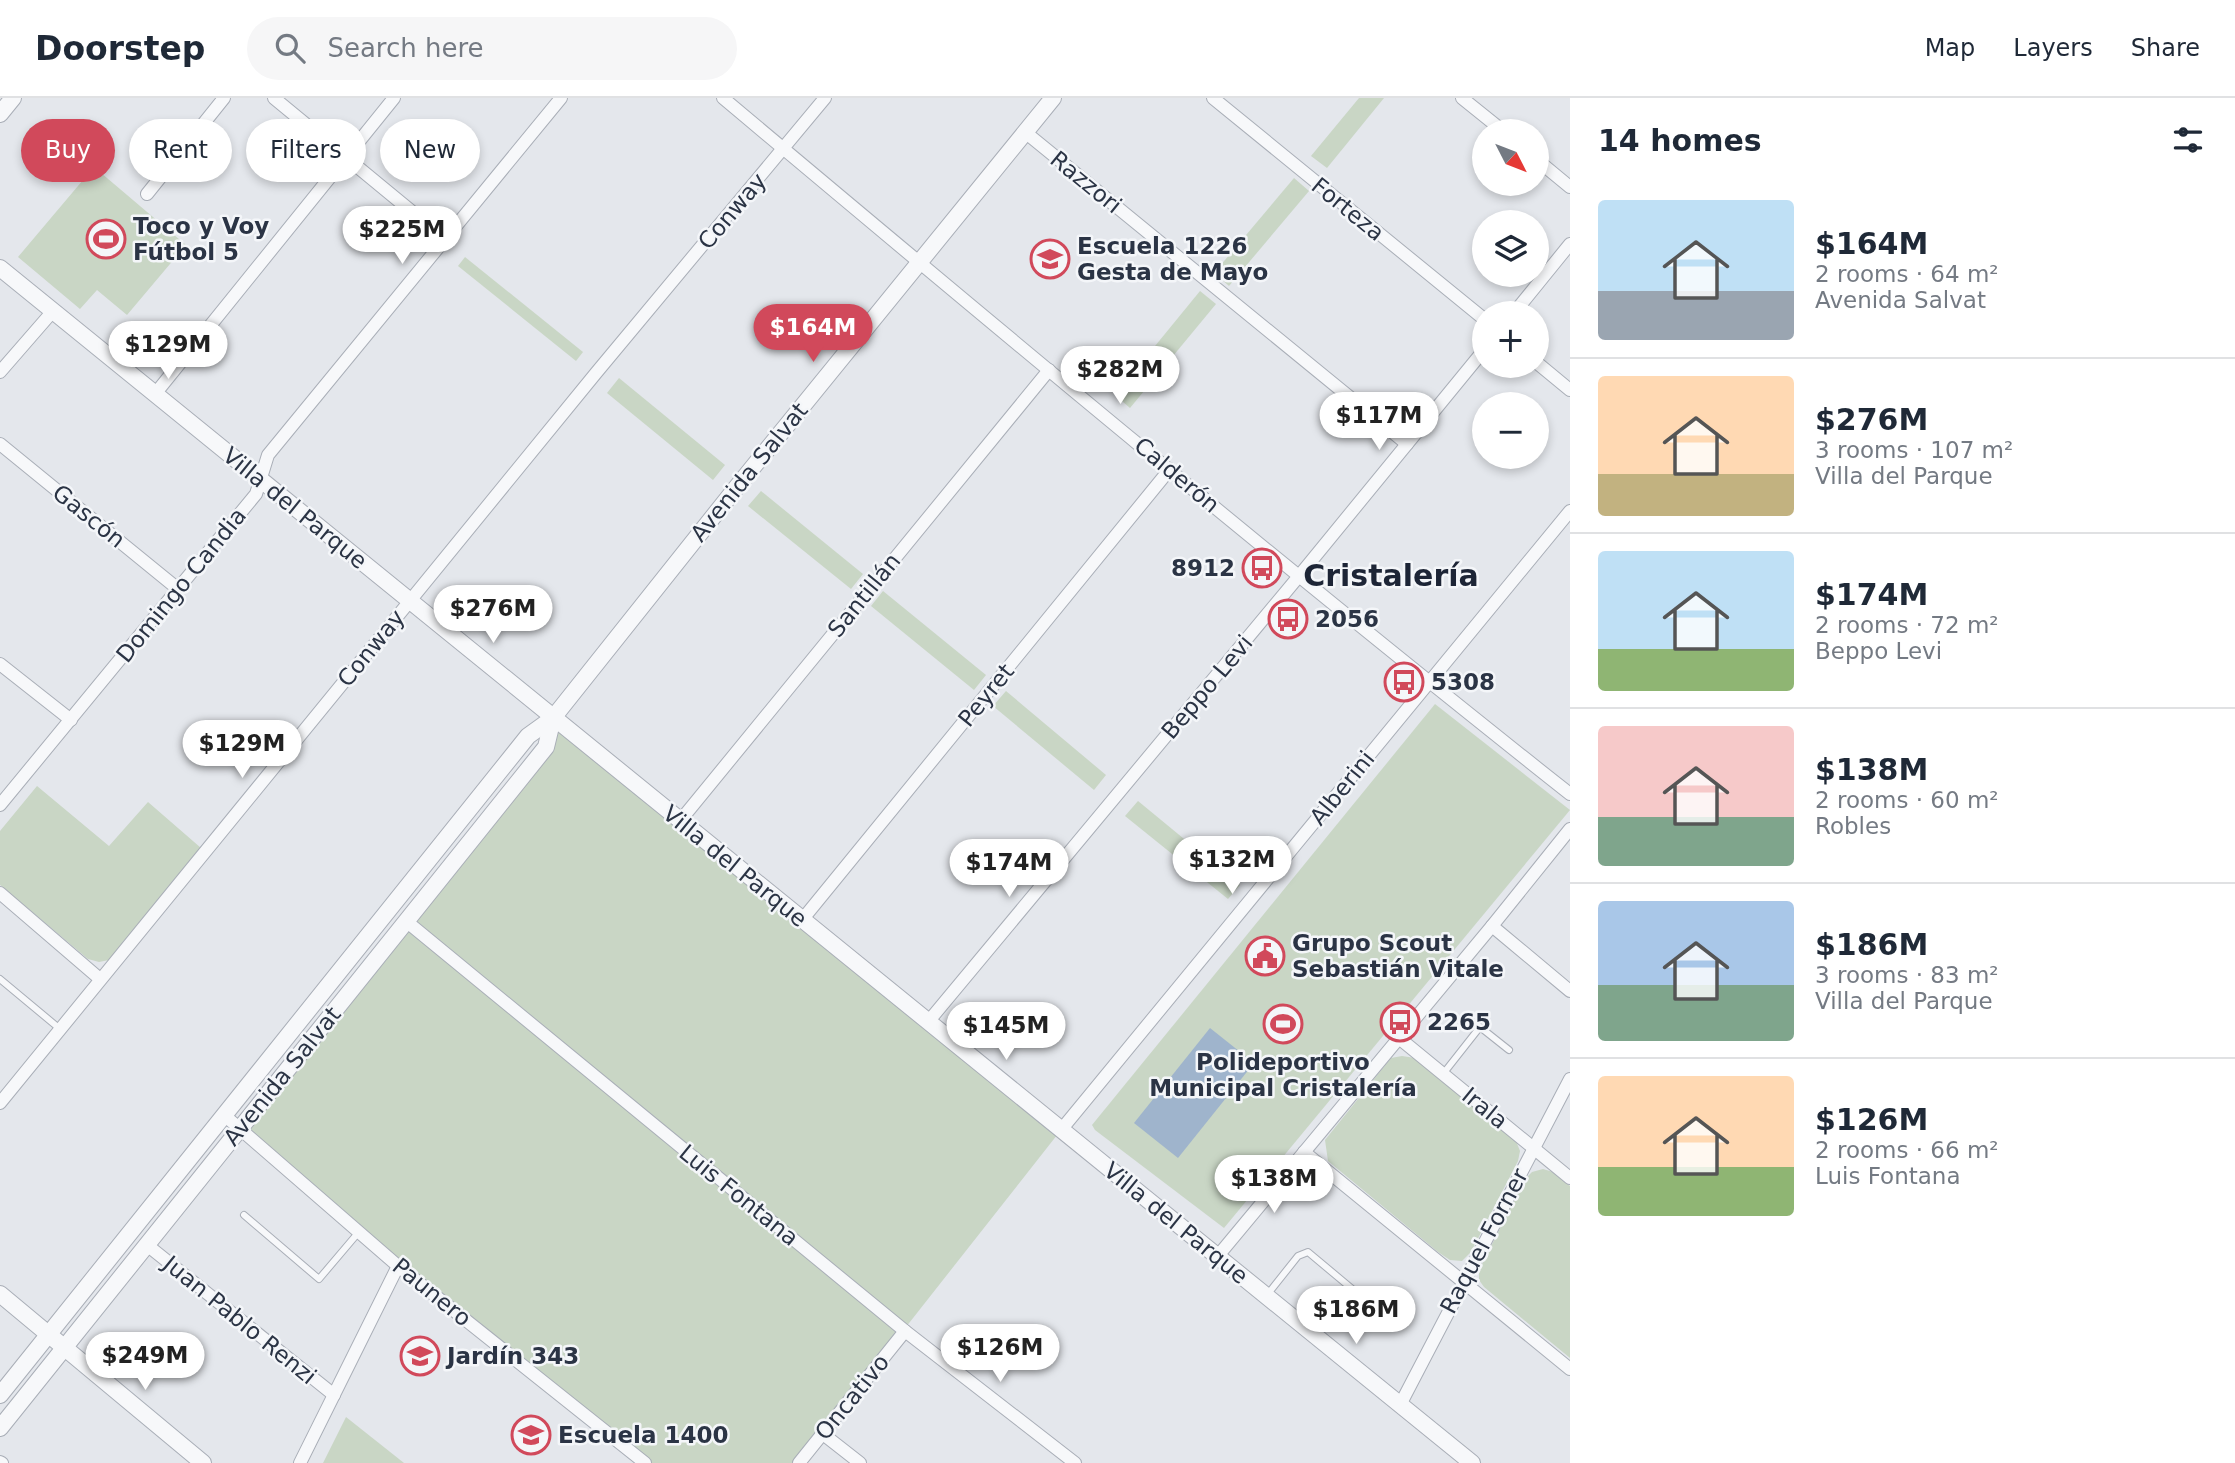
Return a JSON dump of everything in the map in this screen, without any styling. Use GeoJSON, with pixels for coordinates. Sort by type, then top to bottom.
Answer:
{"type":"FeatureCollection","features":[{"type":"Feature","properties":{"kind":"street"},"geometry":{"type":"LineString","coordinates":[[0,114],[13,98]]}},
{"type":"Feature","properties":{"kind":"street"},"geometry":{"type":"LineString","coordinates":[[147,194],[224,98]]}},
{"type":"Feature","properties":{"kind":"street"},"geometry":{"type":"LineString","coordinates":[[274,98],[300,119]]}},
{"type":"Feature","properties":{"kind":"street"},"geometry":{"type":"LineString","coordinates":[[366,132],[394,98]]}},
{"type":"Feature","properties":{"kind":"street","name":"Domingo Candia"},"geometry":{"type":"LineString","coordinates":[[0,806],[256,494],[268,455],[561,98]]}},
{"type":"Feature","properties":{"kind":"street","name":"Calderón"},"geometry":{"type":"LineString","coordinates":[[723,98],[1299,576],[1565,790]]}},
{"type":"Feature","properties":{"kind":"street","name":"Conway"},"geometry":{"type":"LineString","coordinates":[[0,1103],[596,373],[825,98]]}},
{"type":"Feature","properties":{"kind":"street","name":"Avenida Salvat"},"geometry":{"type":"LineString","coordinates":[[0,1395],[528,736],[553,718],[1053,98]]}},
{"type":"Feature","properties":{"kind":"street","name":"Forteza"},"geometry":{"type":"LineString","coordinates":[[1213,98],[1472,309]]}},
{"type":"Feature","properties":{"kind":"street"},"geometry":{"type":"LineString","coordinates":[[1462,98],[1488,119]]}},
{"type":"Feature","properties":{"kind":"street","name":"Razzori"},"geometry":{"type":"LineString","coordinates":[[1025,132],[1407,444]]}},
{"type":"Feature","properties":{"kind":"street"},"geometry":{"type":"LineString","coordinates":[[1549,170],[1570,187]]}},
{"type":"Feature","properties":{"kind":"street"},"geometry":{"type":"LineString","coordinates":[[366,173],[446,239]]}},
{"type":"Feature","properties":{"kind":"street"},"geometry":{"type":"LineString","coordinates":[[155,394],[326,182]]}},
{"type":"Feature","properties":{"kind":"street"},"geometry":{"type":"LineString","coordinates":[[1524,301],[1570,244]]}},
{"type":"Feature","properties":{"kind":"street","name":"Villa del Parque"},"geometry":{"type":"LineString","coordinates":[[0,268],[1472,1463]]}},
{"type":"Feature","properties":{"kind":"street"},"geometry":{"type":"LineString","coordinates":[[0,372],[53,311]]}},
{"type":"Feature","properties":{"kind":"street","name":"Beppo Levi"},"geometry":{"type":"LineString","coordinates":[[928,1022],[1472,365]]}},
{"type":"Feature","properties":{"kind":"street","name":"Santillán"},"geometry":{"type":"LineString","coordinates":[[680,821],[1049,370]]}},
{"type":"Feature","properties":{"kind":"street"},"geometry":{"type":"LineString","coordinates":[[1549,373],[1570,390]]}},
{"type":"Feature","properties":{"kind":"street","name":"Gascón"},"geometry":{"type":"LineString","coordinates":[[0,444],[178,589]]}},
{"type":"Feature","properties":{"kind":"street","name":"Peyret"},"geometry":{"type":"LineString","coordinates":[[802,920],[1170,469]]}},
{"type":"Feature","properties":{"kind":"street","name":"Alberini"},"geometry":{"type":"LineString","coordinates":[[1061,1130],[1570,510]]}},
{"type":"Feature","properties":{"kind":"street"},"geometry":{"type":"LineString","coordinates":[[0,664],[71,720]]}},
{"type":"Feature","properties":{"kind":"street","name":"Avenida Salvat"},"geometry":{"type":"LineString","coordinates":[[0,1428],[546,747],[553,718]]}},
{"type":"Feature","properties":{"kind":"street"},"geometry":{"type":"LineString","coordinates":[[1565,790],[1570,776]]}},
{"type":"Feature","properties":{"kind":"street"},"geometry":{"type":"LineString","coordinates":[[1217,1257],[1570,829]]}},
{"type":"Feature","properties":{"kind":"street"},"geometry":{"type":"LineString","coordinates":[[0,892],[100,979]]}},
{"type":"Feature","properties":{"kind":"street","name":"Luis Fontana"},"geometry":{"type":"LineString","coordinates":[[406,921],[905,1331],[1075,1463]]}},
{"type":"Feature","properties":{"kind":"street"},"geometry":{"type":"LineString","coordinates":[[1492,926],[1570,991]]}},
{"type":"Feature","properties":{"kind":"street","name":"Irala"},"geometry":{"type":"LineString","coordinates":[[1399,1038],[1570,1178]]}},
{"type":"Feature","properties":{"kind":"street","name":"Raquel Forner"},"geometry":{"type":"LineString","coordinates":[[1399,1405],[1570,1079]]}},
{"type":"Feature","properties":{"kind":"street","name":"Paunero"},"geometry":{"type":"LineString","coordinates":[[224,1115],[398,1266],[645,1463]]}},
{"type":"Feature","properties":{"kind":"street"},"geometry":{"type":"LineString","coordinates":[[1304,1152],[1570,1369]]}},
{"type":"Feature","properties":{"kind":"street","name":"Juan Pablo Renzi"},"geometry":{"type":"LineString","coordinates":[[147,1245],[334,1395]]}},
{"type":"Feature","properties":{"kind":"street"},"geometry":{"type":"LineString","coordinates":[[300,1463],[398,1266]]}},
{"type":"Feature","properties":{"kind":"street"},"geometry":{"type":"LineString","coordinates":[[0,1294],[203,1463]]}},
{"type":"Feature","properties":{"kind":"street","name":"Oncativo"},"geometry":{"type":"LineString","coordinates":[[799,1463],[905,1331]]}},
{"type":"Feature","properties":{"kind":"street"},"geometry":{"type":"LineString","coordinates":[[823,1434],[860,1463]]}},
{"type":"Feature","properties":{"kind":"lane"},"geometry":{"type":"LineString","coordinates":[[390,908],[406,921]]}},
{"type":"Feature","properties":{"kind":"lane"},"geometry":{"type":"LineString","coordinates":[[0,979],[60,1029]]}},
{"type":"Feature","properties":{"kind":"lane"},"geometry":{"type":"LineString","coordinates":[[1443,1074],[1480,1027],[1509,1050]]}},
{"type":"Feature","properties":{"kind":"lane"},"geometry":{"type":"LineString","coordinates":[[244,1215],[318,1279],[359,1232]]}},
{"type":"Feature","properties":{"kind":"lane"},"geometry":{"type":"LineString","coordinates":[[1266,1296],[1298,1256],[1308,1252],[1370,1303]]}},
{"type":"Feature","properties":{"kind":"green space"},"geometry":{"type":"Polygon","coordinates":[[[1359,98],[1384,98],[1327,168],[1311,156],[1359,98]]]}},
{"type":"Feature","properties":{"kind":"green space"},"geometry":{"type":"Polygon","coordinates":[[[1294,178],[1309,191],[1229,286],[1214,273],[1294,178]]]}},
{"type":"Feature","properties":{"kind":"green space","name":"Toco y Voy Fútbol 5"},"geometry":{"type":"Polygon","coordinates":[[[81,182],[112,182],[186,245],[127,315],[97,290],[80,309],[18,257],[81,182]]]}},
{"type":"Feature","properties":{"kind":"green space"},"geometry":{"type":"Polygon","coordinates":[[[465,257],[583,352],[576,361],[458,266],[465,257]]]}},
{"type":"Feature","properties":{"kind":"green space"},"geometry":{"type":"Polygon","coordinates":[[[1200,291],[1216,304],[1130,408],[1115,395],[1200,291]]]}},
{"type":"Feature","properties":{"kind":"green space"},"geometry":{"type":"Polygon","coordinates":[[[619,378],[725,465],[713,480],[607,393],[619,378]]]}},
{"type":"Feature","properties":{"kind":"green space"},"geometry":{"type":"Polygon","coordinates":[[[761,491],[863,574],[851,589],[748,506],[761,491]]]}},
{"type":"Feature","properties":{"kind":"green space"},"geometry":{"type":"Polygon","coordinates":[[[883,591],[986,675],[974,690],[871,606],[883,591]]]}},
{"type":"Feature","properties":{"kind":"green space"},"geometry":{"type":"Polygon","coordinates":[[[1006,691],[1106,775],[1094,790],[993,706],[1006,691]]]}},
{"type":"Feature","properties":{"kind":"green space","name":"Polideportivo Municipal Cristalería"},"geometry":{"type":"Polygon","coordinates":[[[1435,704],[1570,810],[1224,1228],[1092,1125],[1435,704]]]}},
{"type":"Feature","properties":{"kind":"green space"},"geometry":{"type":"Polygon","coordinates":[[[553,718],[1061,1130],[799,1463],[645,1463],[240,1128],[546,747],[553,718]]]}},
{"type":"Feature","properties":{"kind":"green space"},"geometry":{"type":"Polygon","coordinates":[[[37,786],[109,846],[148,802],[201,848],[109,960],[99,962],[88,959],[0,885],[0,831],[37,786]]]}},
{"type":"Feature","properties":{"kind":"green space"},"geometry":{"type":"Polygon","coordinates":[[[1138,801],[1240,885],[1228,899],[1125,816],[1138,801]]]}},
{"type":"Feature","properties":{"kind":"green space"},"geometry":{"type":"Polygon","coordinates":[[[1391,1058],[1415,1058],[1516,1141],[1520,1151],[1518,1161],[1471,1252],[1462,1261],[1450,1260],[1438,1252],[1328,1161],[1325,1140],[1391,1058]]]}},
{"type":"Feature","properties":{"kind":"green space"},"geometry":{"type":"Polygon","coordinates":[[[1543,1169],[1553,1172],[1570,1186],[1570,1358],[1479,1280],[1479,1270],[1525,1179],[1532,1172],[1543,1169]]]}},
{"type":"Feature","properties":{"kind":"green space"},"geometry":{"type":"Polygon","coordinates":[[[346,1417],[404,1463],[323,1463],[346,1417]]]}},
{"type":"Feature","properties":{"kind":"water"},"geometry":{"type":"Polygon","coordinates":[[[1210,1028],[1254,1063],[1178,1158],[1134,1123],[1210,1028]]]}},
{"type":"Feature","properties":{"kind":"place","name":"Toco y Voy Fútbol 5"},"geometry":{"type":"Point","coordinates":[106,239]}},
{"type":"Feature","properties":{"kind":"place","name":"Escuela 1226 Gesta de Mayo"},"geometry":{"type":"Point","coordinates":[1050,259]}},
{"type":"Feature","properties":{"kind":"place","name":"8912"},"geometry":{"type":"Point","coordinates":[1262,568]}},
{"type":"Feature","properties":{"kind":"place","name":"2056"},"geometry":{"type":"Point","coordinates":[1288,619]}},
{"type":"Feature","properties":{"kind":"place","name":"5308"},"geometry":{"type":"Point","coordinates":[1404,682]}},
{"type":"Feature","properties":{"kind":"place","name":"Grupo Scout Sebastián Vitale"},"geometry":{"type":"Point","coordinates":[1265,956]}},
{"type":"Feature","properties":{"kind":"place","name":"2265"},"geometry":{"type":"Point","coordinates":[1400,1022]}},
{"type":"Feature","properties":{"kind":"place","name":"Polideportivo Municipal Cristalería"},"geometry":{"type":"Point","coordinates":[1283,1024]}},
{"type":"Feature","properties":{"kind":"place","name":"Jardín 343"},"geometry":{"type":"Point","coordinates":[420,1356]}},
{"type":"Feature","properties":{"kind":"place","name":"Escuela 1400"},"geometry":{"type":"Point","coordinates":[531,1435]}},
{"type":"Feature","properties":{"kind":"district","name":"Cristalería"},"geometry":{"type":"Point","coordinates":[1391,576]}}]}
